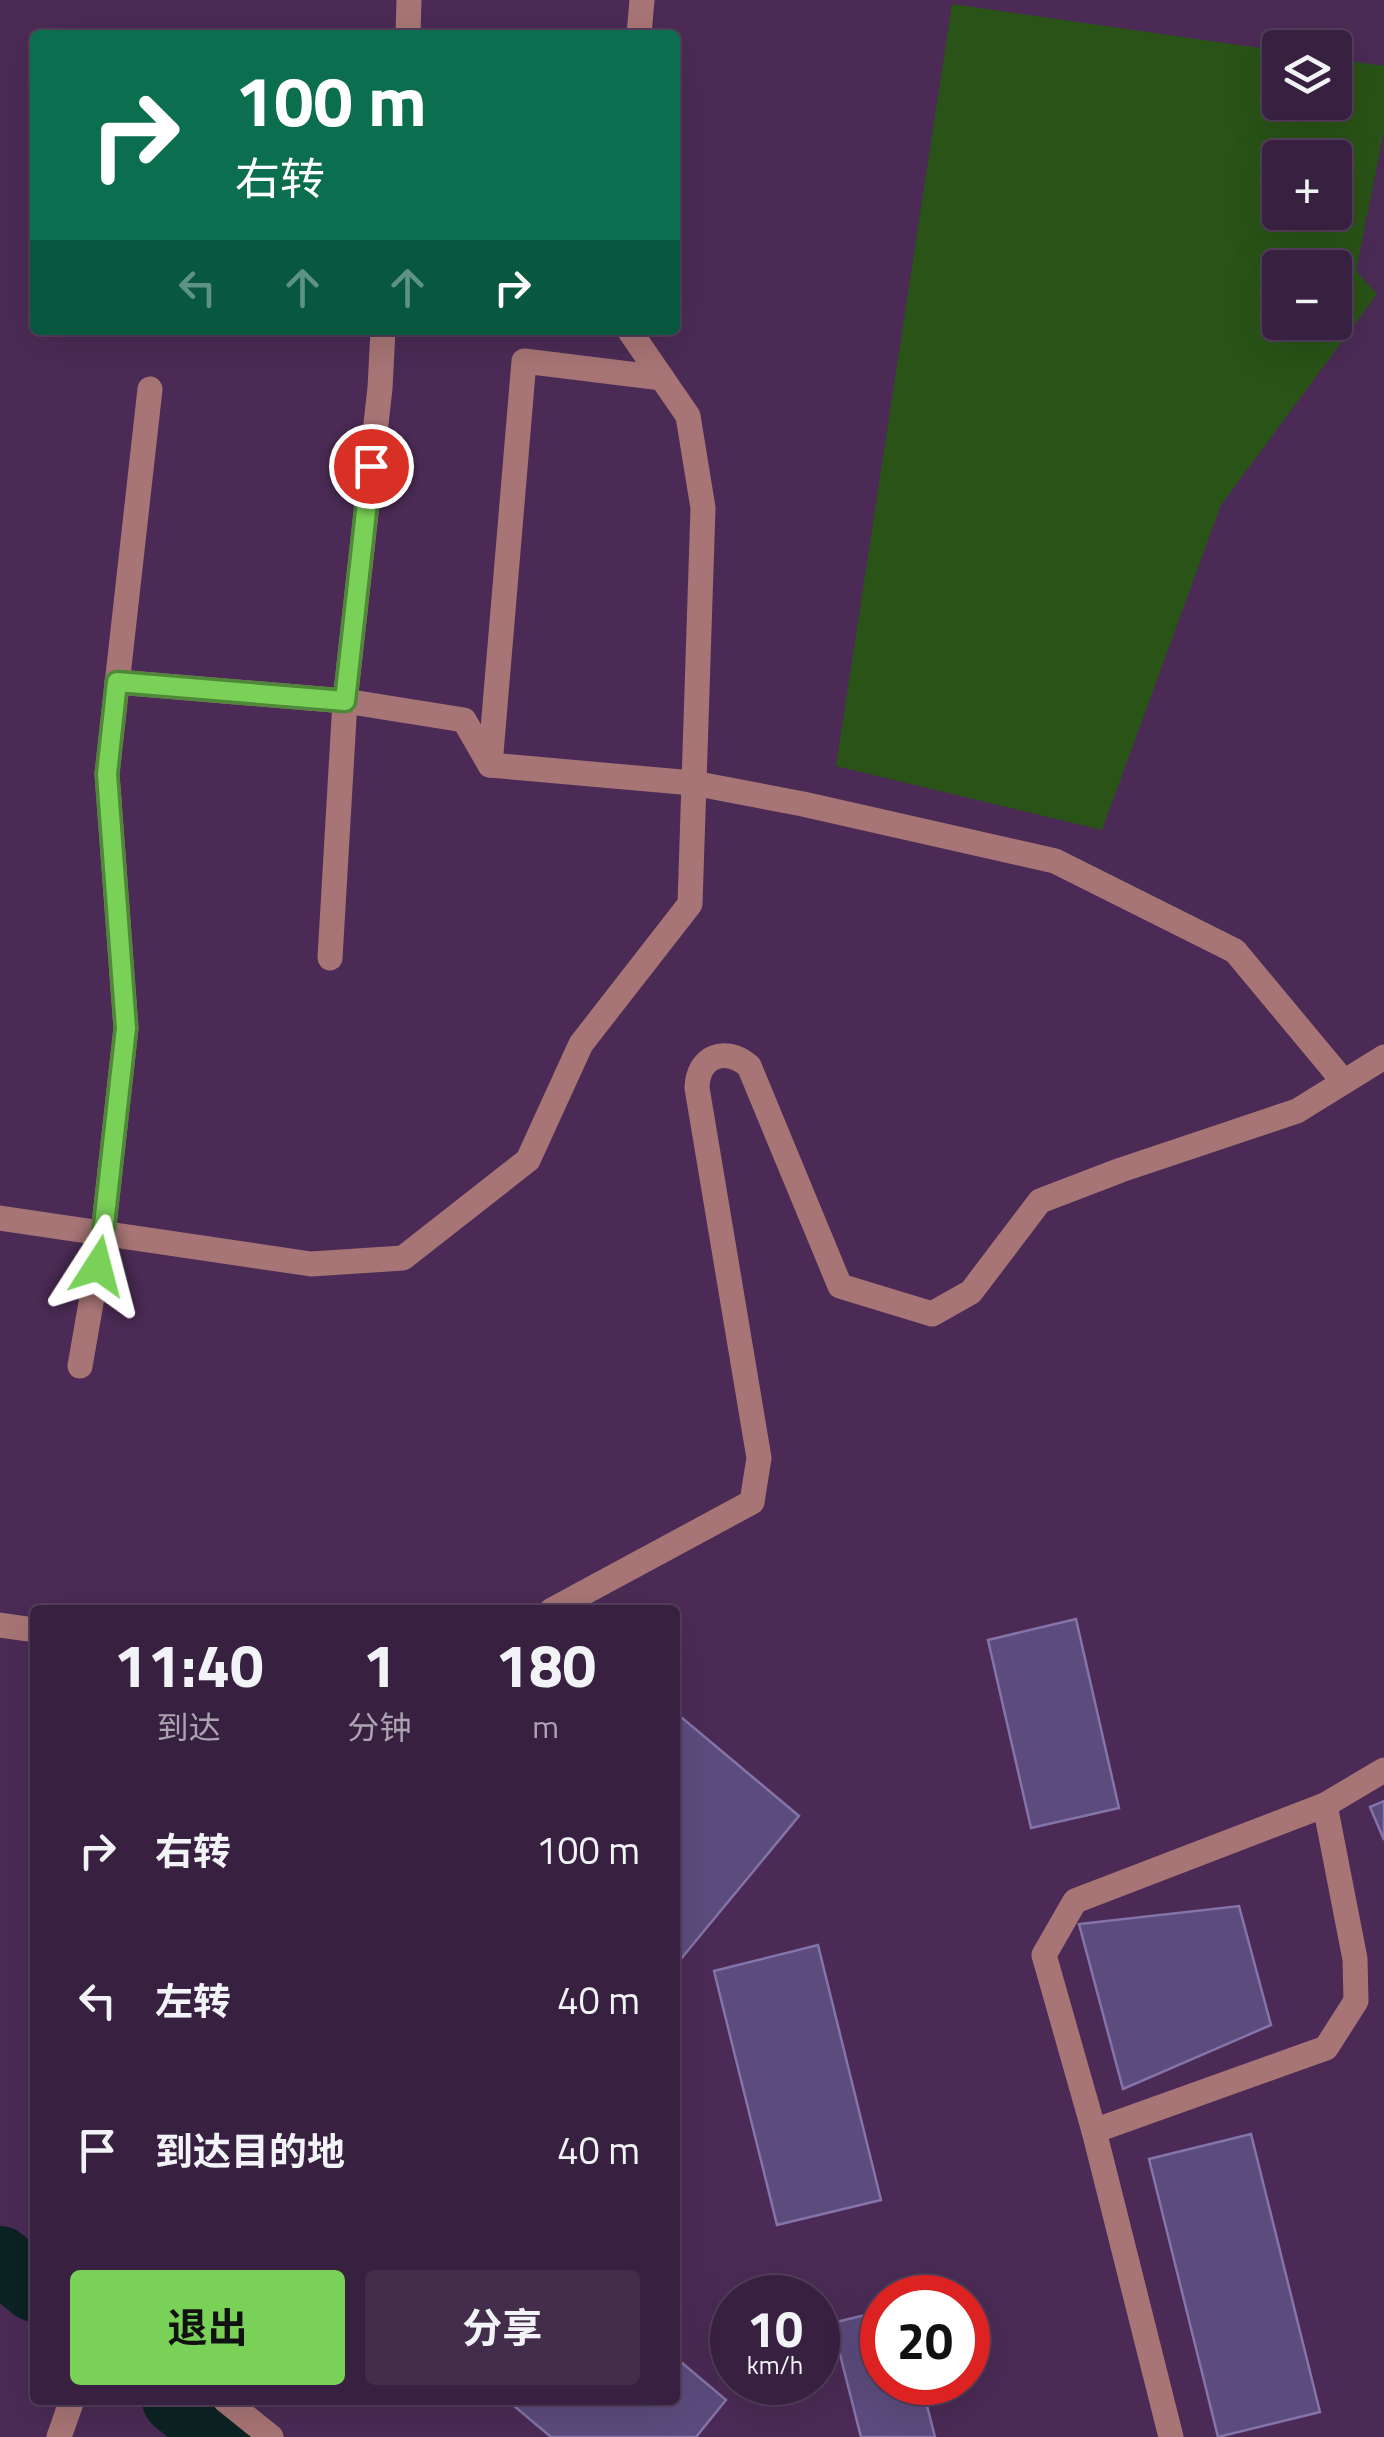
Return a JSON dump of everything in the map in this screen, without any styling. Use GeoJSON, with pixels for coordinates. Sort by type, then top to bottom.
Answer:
{"type":"FeatureCollection","features":[{"type":"Feature","properties":{"kind":"street"},"geometry":{"type":"LineString","coordinates":[[408,30],[409,0]]}},
{"type":"Feature","properties":{"kind":"street"},"geometry":{"type":"LineString","coordinates":[[640,30],[642,0]]}},
{"type":"Feature","properties":{"kind":"street"},"geometry":{"type":"LineString","coordinates":[[330,958],[345,701],[380,388],[382,335]]}},
{"type":"Feature","properties":{"kind":"street"},"geometry":{"type":"LineString","coordinates":[[0,1218],[311,1264],[403,1258],[528,1160],[581,1044],[690,904],[703,508],[688,416],[632,335]]}},
{"type":"Feature","properties":{"kind":"street"},"geometry":{"type":"LineString","coordinates":[[490,765],[524,361],[662,378]]}},
{"type":"Feature","properties":{"kind":"street"},"geometry":{"type":"LineString","coordinates":[[80,1366],[103,1234],[126,1028],[107,774],[150,389]]}},
{"type":"Feature","properties":{"kind":"street"},"geometry":{"type":"LineString","coordinates":[[117,682],[345,701],[464,720],[490,765]]}},
{"type":"Feature","properties":{"kind":"street"},"geometry":{"type":"LineString","coordinates":[[490,765],[693,782],[1056,861],[1236,951],[1344,1082]]}},
{"type":"Feature","properties":{"kind":"street"},"geometry":{"type":"LineString","coordinates":[[561,1605],[752,1502],[759,1458],[697,1088],[700,1069],[714,1057],[734,1056],[749,1066],[840,1286],[932,1314],[972,1292],[1040,1201],[1297,1111],[1384,1057]]}},
{"type":"Feature","properties":{"kind":"street"},"geometry":{"type":"LineString","coordinates":[[0,1626],[30,1629]]}},
{"type":"Feature","properties":{"kind":"street"},"geometry":{"type":"LineString","coordinates":[[1171,2437],[1094,2131],[1044,1956],[1075,1901],[1325,1805],[1384,1770]]}},
{"type":"Feature","properties":{"kind":"street"},"geometry":{"type":"LineString","coordinates":[[1094,2131],[1326,2048],[1356,2001],[1354,1959],[1325,1805]]}},
{"type":"Feature","properties":{"kind":"street"},"geometry":{"type":"LineString","coordinates":[[59,2437],[70,2405]]}},
{"type":"Feature","properties":{"kind":"street"},"geometry":{"type":"LineString","coordinates":[[231,2405],[270,2437]]}},
{"type":"Feature","properties":{"kind":"green space"},"geometry":{"type":"Polygon","coordinates":[[[952,4],[1262,48],[1262,120],[1352,120],[1352,61],[1384,66],[1384,131],[1356,271],[1377,294],[1352,328],[1352,250],[1262,250],[1262,340],[1343,340],[1221,505],[1102,830],[836,766],[952,4]]]}},
{"type":"Feature","properties":{"kind":"building"},"geometry":{"type":"Polygon","coordinates":[[[1076,1619],[1119,1808],[1031,1828],[988,1640],[1076,1619]]]}},
{"type":"Feature","properties":{"kind":"building"},"geometry":{"type":"Polygon","coordinates":[[[680,1716],[799,1816],[680,1960],[680,1716]]]}},
{"type":"Feature","properties":{"kind":"building"},"geometry":{"type":"Polygon","coordinates":[[[1384,1801],[1384,1840],[1370,1807],[1384,1801]]]}},
{"type":"Feature","properties":{"kind":"building"},"geometry":{"type":"Polygon","coordinates":[[[1239,1906],[1271,2025],[1123,2089],[1079,1924],[1239,1906]]]}},
{"type":"Feature","properties":{"kind":"building"},"geometry":{"type":"Polygon","coordinates":[[[818,1945],[881,2200],[777,2225],[714,1971],[818,1945]]]}},
{"type":"Feature","properties":{"kind":"building"},"geometry":{"type":"Polygon","coordinates":[[[1251,2134],[1320,2412],[1218,2437],[1149,2159],[1251,2134]]]}},
{"type":"Feature","properties":{"kind":"building"},"geometry":{"type":"Polygon","coordinates":[[[860,2316],[860,2405],[927,2405],[935,2437],[861,2437],[840,2354],[840,2321],[860,2316]]]}},
{"type":"Feature","properties":{"kind":"building"},"geometry":{"type":"Polygon","coordinates":[[[680,2361],[710,2387],[710,2405],[722,2405],[696,2437],[551,2437],[513,2405],[680,2405],[680,2361]]]}},
{"type":"Feature","properties":{"kind":"waterway"},"geometry":{"type":"LineString","coordinates":[[0,2260],[30,2284]]}},
{"type":"Feature","properties":{"kind":"waterway"},"geometry":{"type":"LineString","coordinates":[[182,2405],[222,2437]]}},
{"type":"Feature","properties":{"kind":"route"},"geometry":{"type":"LineString","coordinates":[[98,1266],[126,1028],[107,774],[117,682],[345,701],[371,466]]}}]}
